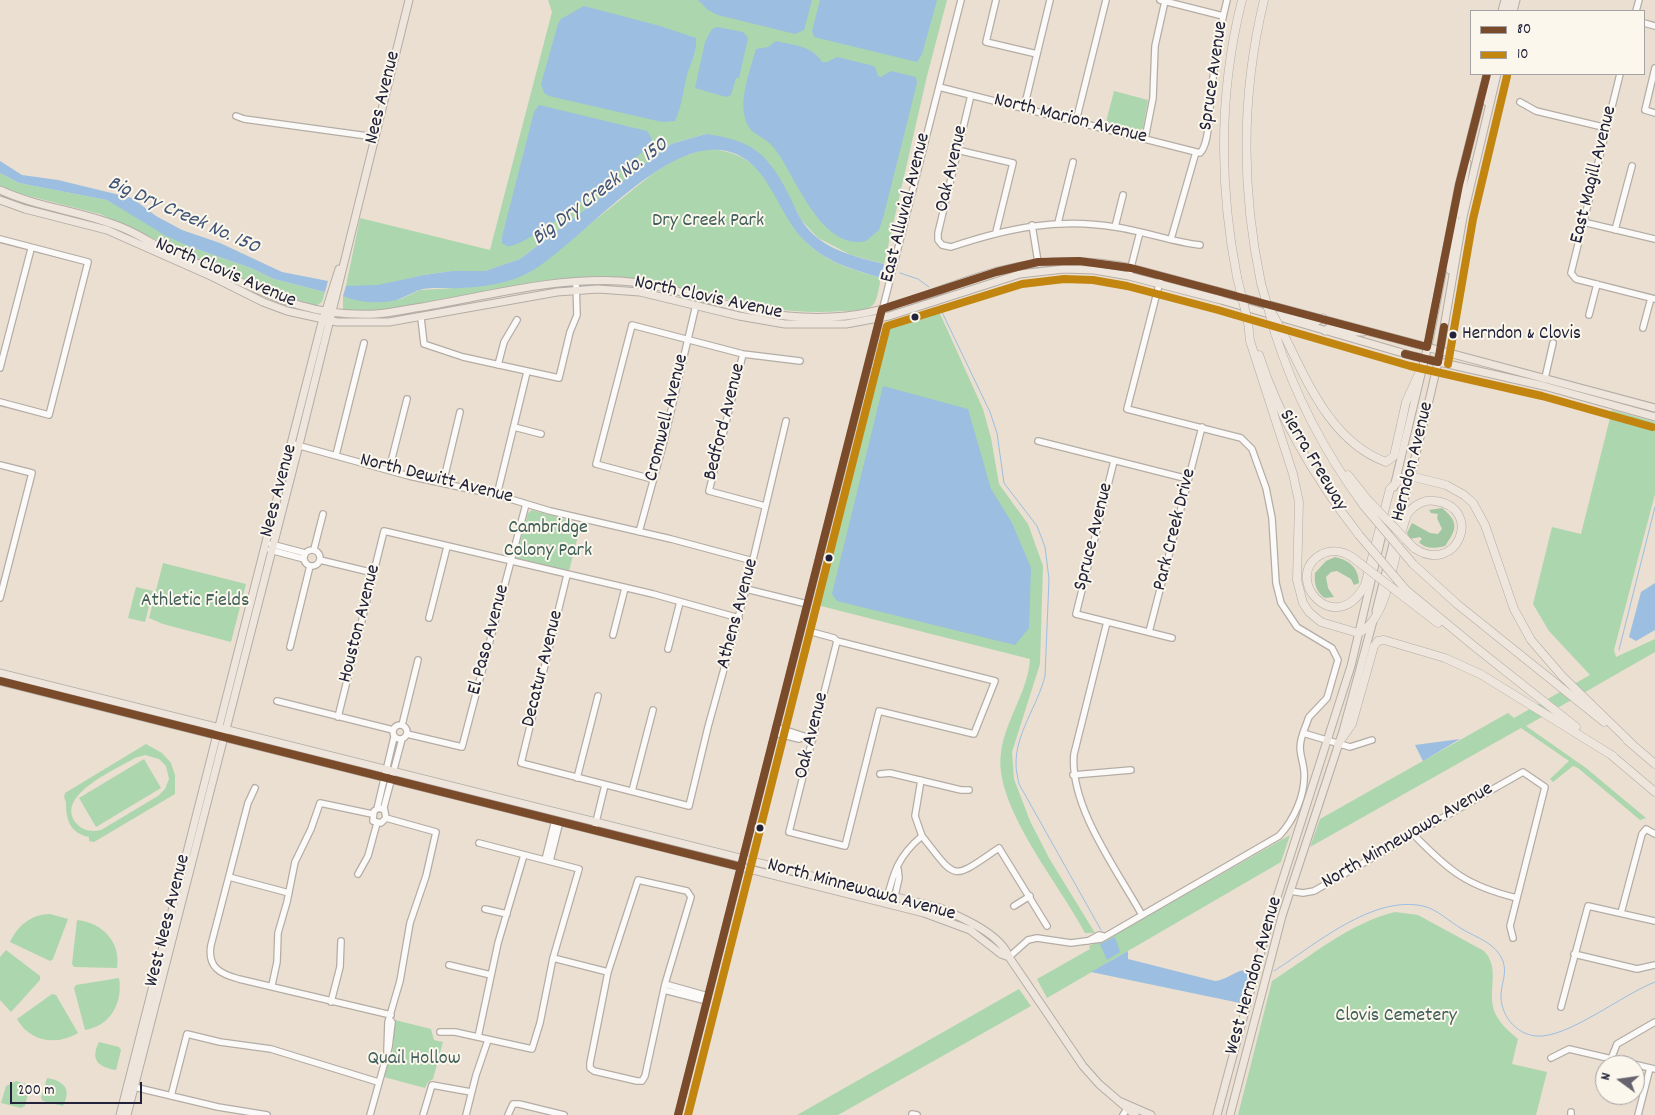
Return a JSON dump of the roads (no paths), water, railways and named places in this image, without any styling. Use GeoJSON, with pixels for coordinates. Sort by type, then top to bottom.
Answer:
{"type":"FeatureCollection","features":[{"type":"Feature","properties":{"kind":"highway","name":"Sierra Freeway"},"geometry":{"type":"LineString","coordinates":[[1242,0],[1231,51],[1224,127],[1225,190],[1237,277],[1248,322],[1277,401],[1305,455],[1359,535],[1405,593],[1532,692],[1562,720]]}},
{"type":"Feature","properties":{"kind":"highway","name":"Sierra Freeway"},"geometry":{"type":"LineString","coordinates":[[1264,0],[1251,64],[1245,129],[1250,222],[1261,284],[1279,333],[1295,389],[1323,444],[1413,564],[1457,604],[1554,681],[1585,702]]}},
{"type":"Feature","properties":{"kind":"highway"},"geometry":{"type":"LineString","coordinates":[[1248,322],[1250,341],[1293,474],[1299,502],[1297,580],[1299,593],[1309,612],[1321,622],[1358,633],[1365,630],[1387,592],[1404,520],[1411,509],[1426,501],[1433,500],[1445,503],[1459,514],[1462,526],[1460,539],[1450,551],[1431,556],[1414,548],[1401,537],[1365,502]]}},
{"type":"Feature","properties":{"kind":"highway"},"geometry":{"type":"LineString","coordinates":[[1279,333],[1321,406],[1338,429],[1353,442],[1386,462],[1394,456],[1406,402],[1421,369]]}},
{"type":"Feature","properties":{"kind":"highway"},"geometry":{"type":"LineString","coordinates":[[1405,593],[1352,557],[1342,552],[1334,551],[1322,555],[1315,560],[1308,571],[1307,581],[1312,594],[1326,606],[1337,607],[1352,602],[1359,596],[1365,585],[1390,490],[1395,483],[1410,476],[1446,485],[1464,495],[1473,504],[1484,526],[1522,625],[1542,655],[1585,702],[1655,764]]}},
{"type":"Feature","properties":{"kind":"highway"},"geometry":{"type":"LineString","coordinates":[[1338,744],[1352,724],[1374,646],[1381,640],[1445,658],[1482,675],[1562,720],[1613,756],[1655,792]]}},
{"type":"Feature","properties":{"kind":"main road","name":"Nees Avenue"},"geometry":{"type":"LineString","coordinates":[[223,729],[409,0]]}},
{"type":"Feature","properties":{"kind":"main road","name":"Herndon Avenue"},"geometry":{"type":"LineString","coordinates":[[1296,839],[1328,741],[1358,633],[1427,347],[1453,214],[1487,75]]}},
{"type":"Feature","properties":{"kind":"main road"},"geometry":{"type":"LineString","coordinates":[[1487,115],[1487,94],[1492,75]]}},
{"type":"Feature","properties":{"kind":"main road","name":"Herndon Avenue"},"geometry":{"type":"LineString","coordinates":[[1305,844],[1338,744],[1374,616],[1410,476],[1438,362],[1463,217],[1497,75]]}},
{"type":"Feature","properties":{"kind":"main road"},"geometry":{"type":"LineString","coordinates":[[1463,217],[1459,211],[1467,172],[1467,152]]}},
{"type":"Feature","properties":{"kind":"main road","name":"North Clovis Avenue"},"geometry":{"type":"LineString","coordinates":[[0,190],[27,201],[84,214],[125,228],[168,251],[214,270],[256,291],[327,316],[379,314],[576,282],[599,280],[642,284],[757,312],[812,317],[846,316],[882,309],[996,272],[1038,262],[1079,261],[1131,268],[1655,408]]}},
{"type":"Feature","properties":{"kind":"main road","name":"North Clovis Avenue"},"geometry":{"type":"LineString","coordinates":[[0,200],[25,209],[107,230],[213,277],[263,302],[327,316],[389,322],[576,290],[598,288],[640,292],[785,324],[846,324],[880,318],[1020,274],[1064,269],[1094,270],[1129,276],[1159,284],[1424,359],[1544,386],[1655,416]]}},
{"type":"Feature","properties":{"kind":"main road"},"geometry":{"type":"LineString","coordinates":[[1451,286],[1450,258],[1456,224],[1453,214]]}},
{"type":"Feature","properties":{"kind":"main road"},"geometry":{"type":"LineString","coordinates":[[994,281],[999,275],[1026,268],[1038,262]]}},
{"type":"Feature","properties":{"kind":"main road"},"geometry":{"type":"LineString","coordinates":[[696,305],[702,303],[740,312],[757,312]]}},
{"type":"Feature","properties":{"kind":"main road"},"geometry":{"type":"LineString","coordinates":[[1267,314],[1290,315],[1316,322],[1322,318]]}},
{"type":"Feature","properties":{"kind":"main road"},"geometry":{"type":"LineString","coordinates":[[1325,331],[1331,326],[1350,332],[1373,332]]}},
{"type":"Feature","properties":{"kind":"main road"},"geometry":{"type":"LineString","coordinates":[[1492,375],[1514,376],[1539,381],[1545,378]]}},
{"type":"Feature","properties":{"kind":"main road","name":"North Minnewawa Avenue"},"geometry":{"type":"LineString","coordinates":[[0,673],[223,729],[557,821],[889,904],[970,930],[1009,957]]}},
{"type":"Feature","properties":{"kind":"main road","name":"North Minnewawa Avenue"},"geometry":{"type":"LineString","coordinates":[[0,681],[221,737],[596,822],[940,908],[970,922],[1006,947],[1009,957]]}},
{"type":"Feature","properties":{"kind":"main road"},"geometry":{"type":"LineString","coordinates":[[95,705],[97,697]]}},
{"type":"Feature","properties":{"kind":"main road","name":"West Nees Avenue"},"geometry":{"type":"LineString","coordinates":[[127,1115],[170,952],[223,729]]}},
{"type":"Feature","properties":{"kind":"main road","name":"West Nees Avenue"},"geometry":{"type":"LineString","coordinates":[[120,1115],[182,871],[221,737]]}},
{"type":"Feature","properties":{"kind":"main road","name":"West Herndon Avenue"},"geometry":{"type":"LineString","coordinates":[[1217,1115],[1269,922],[1296,839]]}},
{"type":"Feature","properties":{"kind":"main road","name":"West Herndon Avenue"},"geometry":{"type":"LineString","coordinates":[[1230,1115],[1268,968],[1305,844]]}},
{"type":"Feature","properties":{"kind":"main road"},"geometry":{"type":"LineString","coordinates":[[1009,957],[1083,1066],[1099,1084],[1131,1112],[1151,1115]]}},
{"type":"Feature","properties":{"kind":"street","name":"East Alluvial Avenue"},"geometry":{"type":"LineString","coordinates":[[678,1115],[961,0]]}},
{"type":"Feature","properties":{"kind":"street"},"geometry":{"type":"LineString","coordinates":[[996,0],[986,42],[1037,54]]}},
{"type":"Feature","properties":{"kind":"street"},"geometry":{"type":"LineString","coordinates":[[1024,108],[1050,0]]}},
{"type":"Feature","properties":{"kind":"street"},"geometry":{"type":"LineString","coordinates":[[1076,121],[1106,0]]}},
{"type":"Feature","properties":{"kind":"street","name":"Spruce Avenue"},"geometry":{"type":"LineString","coordinates":[[1171,239],[1207,132],[1215,54],[1227,0]]}},
{"type":"Feature","properties":{"kind":"street"},"geometry":{"type":"LineString","coordinates":[[1146,139],[1152,98],[1154,46],[1162,1],[1223,16]]}},
{"type":"Feature","properties":{"kind":"street"},"geometry":{"type":"LineString","coordinates":[[1655,68],[1644,110],[1655,113]]}},
{"type":"Feature","properties":{"kind":"street","name":"East Magill Avenue"},"geometry":{"type":"LineString","coordinates":[[1597,284],[1576,279],[1572,276],[1583,222],[1620,75]]}},
{"type":"Feature","properties":{"kind":"street","name":"North Marion Avenue"},"geometry":{"type":"LineString","coordinates":[[939,87],[1199,152]]}},
{"type":"Feature","properties":{"kind":"street","name":"Oak Avenue"},"geometry":{"type":"LineString","coordinates":[[971,95],[938,233],[940,243],[951,247],[996,232]]}},
{"type":"Feature","properties":{"kind":"street"},"geometry":{"type":"LineString","coordinates":[[1520,102],[1536,111],[1607,128]]}},
{"type":"Feature","properties":{"kind":"street"},"geometry":{"type":"LineString","coordinates":[[236,116],[244,119],[375,137]]}},
{"type":"Feature","properties":{"kind":"street"},"geometry":{"type":"LineString","coordinates":[[957,150],[1013,163],[996,232],[1032,225],[1058,223],[1115,227],[1200,245]]}},
{"type":"Feature","properties":{"kind":"street"},"geometry":{"type":"LineString","coordinates":[[1058,223],[1073,162]]}},
{"type":"Feature","properties":{"kind":"street"},"geometry":{"type":"LineString","coordinates":[[1615,230],[1632,166]]}},
{"type":"Feature","properties":{"kind":"street"},"geometry":{"type":"LineString","coordinates":[[1115,227],[1123,194]]}},
{"type":"Feature","properties":{"kind":"street"},"geometry":{"type":"LineString","coordinates":[[1583,222],[1655,239]]}},
{"type":"Feature","properties":{"kind":"street"},"geometry":{"type":"LineString","coordinates":[[1032,225],[1038,262]]}},
{"type":"Feature","properties":{"kind":"street"},"geometry":{"type":"LineString","coordinates":[[1129,276],[1140,232]]}},
{"type":"Feature","properties":{"kind":"street"},"geometry":{"type":"LineString","coordinates":[[0,240],[88,262],[49,415],[0,402]]}},
{"type":"Feature","properties":{"kind":"street"},"geometry":{"type":"LineString","coordinates":[[0,368],[30,249]]}},
{"type":"Feature","properties":{"kind":"street"},"geometry":{"type":"LineString","coordinates":[[1009,957],[1028,940],[1036,938],[1065,942],[1101,939],[1103,936],[1267,845],[1288,826],[1303,787],[1304,771],[1299,751],[1303,733],[1309,717],[1324,703],[1330,692],[1338,666],[1337,656],[1328,645],[1314,640],[1297,627],[1282,603],[1276,583],[1271,510],[1266,488],[1252,449],[1241,438],[1128,409],[1161,276]]}},
{"type":"Feature","properties":{"kind":"street"},"geometry":{"type":"LineString","coordinates":[[421,318],[424,344],[498,365],[559,378],[577,315],[576,282]]}},
{"type":"Feature","properties":{"kind":"street"},"geometry":{"type":"LineString","coordinates":[[1590,314],[1597,284],[1653,298],[1643,328]]}},
{"type":"Feature","properties":{"kind":"street","name":"Cromwell Avenue"},"geometry":{"type":"LineString","coordinates":[[639,532],[663,445],[696,305]]}},
{"type":"Feature","properties":{"kind":"street"},"geometry":{"type":"LineString","coordinates":[[498,365],[504,342],[517,320]]}},
{"type":"Feature","properties":{"kind":"street"},"geometry":{"type":"LineString","coordinates":[[652,480],[596,464],[632,325],[688,338],[743,354],[800,361]]}},
{"type":"Feature","properties":{"kind":"street"},"geometry":{"type":"LineString","coordinates":[[336,455],[364,342]]}},
{"type":"Feature","properties":{"kind":"street"},"geometry":{"type":"LineString","coordinates":[[1545,378],[1553,343]]}},
{"type":"Feature","properties":{"kind":"street","name":"Bedford Avenue"},"geometry":{"type":"LineString","coordinates":[[743,354],[710,491],[765,506]]}},
{"type":"Feature","properties":{"kind":"street"},"geometry":{"type":"LineString","coordinates":[[497,495],[527,372]]}},
{"type":"Feature","properties":{"kind":"street"},"geometry":{"type":"LineString","coordinates":[[389,470],[407,399]]}},
{"type":"Feature","properties":{"kind":"street"},"geometry":{"type":"LineString","coordinates":[[443,483],[460,412]]}},
{"type":"Feature","properties":{"kind":"street","name":"Athens Avenue"},"geometry":{"type":"LineString","coordinates":[[632,792],[689,806],[710,720],[739,618],[786,421]]}},
{"type":"Feature","properties":{"kind":"street"},"geometry":{"type":"LineString","coordinates":[[514,427],[541,434]]}},
{"type":"Feature","properties":{"kind":"street","name":"Park Creek Drive"},"geometry":{"type":"LineString","coordinates":[[1149,632],[1202,427]]}},
{"type":"Feature","properties":{"kind":"street"},"geometry":{"type":"LineString","coordinates":[[1038,441],[1188,479]]}},
{"type":"Feature","properties":{"kind":"street","name":"North Dewitt Avenue"},"geometry":{"type":"LineString","coordinates":[[296,445],[753,562]]}},
{"type":"Feature","properties":{"kind":"street","name":"Spruce Avenue"},"geometry":{"type":"LineString","coordinates":[[1107,622],[1076,614],[1114,461]]}},
{"type":"Feature","properties":{"kind":"street"},"geometry":{"type":"LineString","coordinates":[[0,465],[32,473],[0,598]]}},
{"type":"Feature","properties":{"kind":"street","name":"El Paso Avenue"},"geometry":{"type":"LineString","coordinates":[[407,734],[462,747],[526,504]]}},
{"type":"Feature","properties":{"kind":"street"},"geometry":{"type":"LineString","coordinates":[[269,547],[305,556],[314,550],[323,514]]}},
{"type":"Feature","properties":{"kind":"street","name":"Houston Avenue"},"geometry":{"type":"LineString","coordinates":[[338,717],[384,531],[447,547]]}},
{"type":"Feature","properties":{"kind":"street"},"geometry":{"type":"LineString","coordinates":[[428,618],[447,547],[511,560],[739,618]]}},
{"type":"Feature","properties":{"kind":"street"},"geometry":{"type":"LineString","coordinates":[[310,566],[316,565],[320,560],[320,553],[314,550]]}},
{"type":"Feature","properties":{"kind":"street"},"geometry":{"type":"LineString","coordinates":[[290,647],[310,566],[305,556]]}},
{"type":"Feature","properties":{"kind":"street"},"geometry":{"type":"LineString","coordinates":[[320,560],[374,573]]}},
{"type":"Feature","properties":{"kind":"street","name":"Decatur Avenue"},"geometry":{"type":"LineString","coordinates":[[567,575],[521,763],[577,778]]}},
{"type":"Feature","properties":{"kind":"street"},"geometry":{"type":"LineString","coordinates":[[613,635],[625,588]]}},
{"type":"Feature","properties":{"kind":"street"},"geometry":{"type":"LineString","coordinates":[[746,589],[807,604]]}},
{"type":"Feature","properties":{"kind":"street"},"geometry":{"type":"LineString","coordinates":[[668,649],[680,602]]}},
{"type":"Feature","properties":{"kind":"street"},"geometry":{"type":"LineString","coordinates":[[1142,915],[1081,805],[1073,775],[1074,754],[1107,622],[1172,638]]}},
{"type":"Feature","properties":{"kind":"street"},"geometry":{"type":"LineString","coordinates":[[812,632],[834,638],[838,641]]}},
{"type":"Feature","properties":{"kind":"street","name":"Oak Avenue"},"geometry":{"type":"LineString","coordinates":[[838,641],[995,681],[974,734],[879,711],[845,846],[789,832],[813,740],[838,641]]}},
{"type":"Feature","properties":{"kind":"street"},"geometry":{"type":"LineString","coordinates":[[402,725],[418,660]]}},
{"type":"Feature","properties":{"kind":"street"},"geometry":{"type":"LineString","coordinates":[[598,696],[577,778],[632,792],[653,710]]}},
{"type":"Feature","properties":{"kind":"street"},"geometry":{"type":"LineString","coordinates":[[277,701],[394,733],[402,739]]}},
{"type":"Feature","properties":{"kind":"street"},"geometry":{"type":"LineString","coordinates":[[386,818],[384,810],[394,733],[397,726],[402,725]]}},
{"type":"Feature","properties":{"kind":"street"},"geometry":{"type":"LineString","coordinates":[[372,814],[377,809],[402,739],[407,734],[407,730],[402,725]]}},
{"type":"Feature","properties":{"kind":"street"},"geometry":{"type":"LineString","coordinates":[[776,730],[799,739],[804,737],[813,740]]}},
{"type":"Feature","properties":{"kind":"street"},"geometry":{"type":"LineString","coordinates":[[1303,733],[1353,747],[1372,740]]}},
{"type":"Feature","properties":{"kind":"street"},"geometry":{"type":"LineString","coordinates":[[1073,775],[1131,770]]}},
{"type":"Feature","properties":{"kind":"street","name":"North Minnewawa Avenue"},"geometry":{"type":"LineString","coordinates":[[1290,890],[1299,893],[1314,891],[1523,772],[1545,787],[1517,898]]}},
{"type":"Feature","properties":{"kind":"street"},"geometry":{"type":"LineString","coordinates":[[880,774],[890,773],[961,790],[969,790]]}},
{"type":"Feature","properties":{"kind":"street"},"geometry":{"type":"LineString","coordinates":[[921,780],[915,809],[916,823],[922,836],[948,869],[956,872],[965,870],[998,848],[1030,896],[1047,926]]}},
{"type":"Feature","properties":{"kind":"street"},"geometry":{"type":"LineString","coordinates":[[594,830],[605,785]]}},
{"type":"Feature","properties":{"kind":"street"},"geometry":{"type":"LineString","coordinates":[[255,788],[248,803],[210,950],[210,968],[229,976],[272,985],[390,1018]]}},
{"type":"Feature","properties":{"kind":"street"},"geometry":{"type":"LineString","coordinates":[[272,985],[277,962],[278,933],[298,854],[311,829],[320,803],[372,814]]}},
{"type":"Feature","properties":{"kind":"street"},"geometry":{"type":"LineString","coordinates":[[377,809],[384,810]]}},
{"type":"Feature","properties":{"kind":"street"},"geometry":{"type":"LineString","coordinates":[[372,814],[373,820],[377,823]]}},
{"type":"Feature","properties":{"kind":"street"},"geometry":{"type":"LineString","coordinates":[[377,823],[383,822],[386,818]]}},
{"type":"Feature","properties":{"kind":"street"},"geometry":{"type":"LineString","coordinates":[[370,1115],[387,1051],[390,1018],[410,923],[426,876],[436,832],[386,818]]}},
{"type":"Feature","properties":{"kind":"street"},"geometry":{"type":"LineString","coordinates":[[547,861],[557,821]]}},
{"type":"Feature","properties":{"kind":"street"},"geometry":{"type":"LineString","coordinates":[[358,874],[368,856],[377,823]]}},
{"type":"Feature","properties":{"kind":"street"},"geometry":{"type":"LineString","coordinates":[[1621,913],[1642,834],[1646,829],[1655,834]]}},
{"type":"Feature","properties":{"kind":"street"},"geometry":{"type":"LineString","coordinates":[[1414,835],[1460,877],[1488,890],[1517,898],[1510,930],[1513,938]]}},
{"type":"Feature","properties":{"kind":"street"},"geometry":{"type":"LineString","coordinates":[[889,904],[899,878],[898,869],[905,851],[922,836]]}},
{"type":"Feature","properties":{"kind":"street"},"geometry":{"type":"LineString","coordinates":[[440,1032],[455,1032],[532,1049],[540,1023],[553,958],[579,869],[479,843]]}},
{"type":"Feature","properties":{"kind":"street"},"geometry":{"type":"LineString","coordinates":[[478,1037],[498,943],[524,855]]}},
{"type":"Feature","properties":{"kind":"street"},"geometry":{"type":"LineString","coordinates":[[170,952],[170,936],[185,877],[182,871]]}},
{"type":"Feature","properties":{"kind":"street"},"geometry":{"type":"LineString","coordinates":[[229,877],[289,893]]}},
{"type":"Feature","properties":{"kind":"street"},"geometry":{"type":"LineString","coordinates":[[641,880],[690,893],[681,935],[665,987],[652,1051],[642,1081],[637,1082],[590,1068],[608,972],[636,883],[641,880]]}},
{"type":"Feature","properties":{"kind":"street"},"geometry":{"type":"LineString","coordinates":[[1014,906],[1030,896]]}},
{"type":"Feature","properties":{"kind":"street"},"geometry":{"type":"LineString","coordinates":[[1561,1007],[1588,906],[1655,921]]}},
{"type":"Feature","properties":{"kind":"street"},"geometry":{"type":"LineString","coordinates":[[485,908],[507,914]]}},
{"type":"Feature","properties":{"kind":"street"},"geometry":{"type":"LineString","coordinates":[[331,1002],[340,966],[341,941]]}},
{"type":"Feature","properties":{"kind":"street"},"geometry":{"type":"LineString","coordinates":[[1574,954],[1638,969],[1655,965]]}},
{"type":"Feature","properties":{"kind":"street"},"geometry":{"type":"LineString","coordinates":[[553,958],[608,972]]}},
{"type":"Feature","properties":{"kind":"street"},"geometry":{"type":"LineString","coordinates":[[450,965],[491,975]]}},
{"type":"Feature","properties":{"kind":"street"},"geometry":{"type":"LineString","coordinates":[[665,987],[708,998]]}},
{"type":"Feature","properties":{"kind":"street"},"geometry":{"type":"LineString","coordinates":[[1612,1055],[1617,1044],[1655,1022]]}},
{"type":"Feature","properties":{"kind":"street"},"geometry":{"type":"LineString","coordinates":[[171,1096],[187,1034],[220,1042],[271,1049],[378,1082]]}},
{"type":"Feature","properties":{"kind":"street"},"geometry":{"type":"LineString","coordinates":[[466,1115],[471,1092],[488,1040]]}},
{"type":"Feature","properties":{"kind":"street"},"geometry":{"type":"LineString","coordinates":[[1551,1058],[1570,1049],[1595,1055]]}},
{"type":"Feature","properties":{"kind":"street"},"geometry":{"type":"LineString","coordinates":[[1638,1115],[1652,1068]]}},
{"type":"Feature","properties":{"kind":"street"},"geometry":{"type":"LineString","coordinates":[[423,1115],[432,1085],[471,1092]]}},
{"type":"Feature","properties":{"kind":"street"},"geometry":{"type":"LineString","coordinates":[[134,1087],[218,1108],[268,1115]]}},
{"type":"Feature","properties":{"kind":"street"},"geometry":{"type":"LineString","coordinates":[[508,1115],[513,1104],[564,1115]]}},
{"type":"Feature","properties":{"kind":"water"},"geometry":{"type":"Polygon","coordinates":[[[698,0],[812,0],[804,30],[795,34],[718,15],[708,10],[698,0]]]}},
{"type":"Feature","properties":{"kind":"water"},"geometry":{"type":"Polygon","coordinates":[[[820,0],[937,0],[922,54],[917,62],[814,37],[812,31],[820,0]]]}},
{"type":"Feature","properties":{"kind":"water"},"geometry":{"type":"Polygon","coordinates":[[[584,6],[660,26],[696,38],[695,52],[675,121],[662,122],[549,96],[544,93],[541,84],[558,24],[561,19],[584,6]]]}},
{"type":"Feature","properties":{"kind":"water"},"geometry":{"type":"Polygon","coordinates":[[[717,27],[743,32],[748,38],[739,78],[736,78],[731,95],[726,97],[695,88],[705,42],[712,29],[717,27]]]}},
{"type":"Feature","properties":{"kind":"water"},"geometry":{"type":"Polygon","coordinates":[[[776,41],[808,49],[822,62],[827,62],[837,57],[875,67],[878,76],[881,77],[891,71],[916,77],[917,83],[883,218],[879,230],[866,241],[850,241],[836,235],[823,224],[811,209],[775,149],[752,131],[746,121],[743,106],[744,98],[756,49],[768,47],[776,41]]]}},
{"type":"Feature","properties":{"kind":"water"},"geometry":{"type":"Polygon","coordinates":[[[539,105],[647,131],[652,139],[650,146],[556,220],[518,244],[507,246],[502,243],[502,237],[534,112],[539,105]]]}},
{"type":"Feature","properties":{"kind":"water"},"geometry":{"type":"Polygon","coordinates":[[[706,134],[736,140],[758,152],[775,170],[800,218],[809,230],[834,248],[853,256],[884,264],[881,278],[840,264],[812,248],[794,228],[760,173],[749,162],[736,154],[720,150],[697,152],[672,162],[622,197],[550,258],[522,276],[505,282],[478,287],[423,289],[388,302],[365,302],[343,296],[346,286],[378,285],[452,271],[485,271],[520,259],[671,144],[706,134]]]}},
{"type":"Feature","properties":{"kind":"water"},"geometry":{"type":"Polygon","coordinates":[[[0,161],[22,175],[58,180],[132,198],[156,216],[182,230],[220,243],[282,272],[328,281],[325,292],[274,279],[251,268],[191,247],[166,236],[107,200],[19,183],[0,173],[0,161]]]}},
{"type":"Feature","properties":{"kind":"water"},"geometry":{"type":"Polygon","coordinates":[[[883,386],[968,409],[991,489],[1012,523],[1031,568],[1029,628],[1015,645],[837,601],[832,594],[883,386]]]}},
{"type":"Feature","properties":{"kind":"water"},"geometry":{"type":"Polygon","coordinates":[[[1655,583],[1655,630],[1636,641],[1629,637],[1641,592],[1655,583]]]}},
{"type":"Feature","properties":{"kind":"water"},"geometry":{"type":"Polygon","coordinates":[[[1460,739],[1423,761],[1415,745],[1460,739]]]}},
{"type":"Feature","properties":{"kind":"water"},"geometry":{"type":"Polygon","coordinates":[[[1115,937],[1120,952],[1107,960],[1100,944],[1115,937]]]}},
{"type":"Feature","properties":{"kind":"water"},"geometry":{"type":"Polygon","coordinates":[[[1128,951],[1128,959],[1215,981],[1241,971],[1250,970],[1240,1003],[1091,972],[1128,951]]]}},
{"type":"Feature","properties":{"kind":"waterway","name":"Big Dry Creek No. 150"},"geometry":{"type":"LineString","coordinates":[[900,273],[918,279],[929,287]]}},
{"type":"Feature","properties":{"kind":"waterway","name":"Big Dry Creek No. 150"},"geometry":{"type":"LineString","coordinates":[[940,308],[990,412],[997,433],[1004,483],[1037,526],[1045,547],[1049,579],[1045,676],[1019,742],[1016,765],[1019,784],[1101,930]]}},
{"type":"Feature","properties":{"kind":"waterway"},"geometry":{"type":"LineString","coordinates":[[1619,650],[1655,507]]}},
{"type":"Feature","properties":{"kind":"waterway","name":"Big Dry Creek No. 150"},"geometry":{"type":"LineString","coordinates":[[1274,971],[1326,936],[1364,915],[1384,908],[1404,905],[1423,906],[1433,910],[1491,945],[1496,950],[1504,966],[1501,994],[1503,1009],[1510,1022],[1528,1034],[1536,1036],[1549,1035],[1563,1031],[1655,982]]}},
{"type":"Feature","properties":{"kind":"place","name":"Herndon & Clovis"},"geometry":{"type":"Point","coordinates":[1453,335]}},
{"type":"Feature","properties":{"kind":"park label","name":"Dry Creek Park"},"geometry":{"type":"Point","coordinates":[708,222]}},
{"type":"Feature","properties":{"kind":"park label","name":"Cambridge Colony Park"},"geometry":{"type":"Point","coordinates":[548,540]}},
{"type":"Feature","properties":{"kind":"park label","name":"Athletic Fields"},"geometry":{"type":"Point","coordinates":[195,602]}},
{"type":"Feature","properties":{"kind":"park label","name":"Clovis Cemetery"},"geometry":{"type":"Point","coordinates":[1396,1017]}},
{"type":"Feature","properties":{"kind":"park label","name":"Quail Hollow"},"geometry":{"type":"Point","coordinates":[414,1060]}}]}
